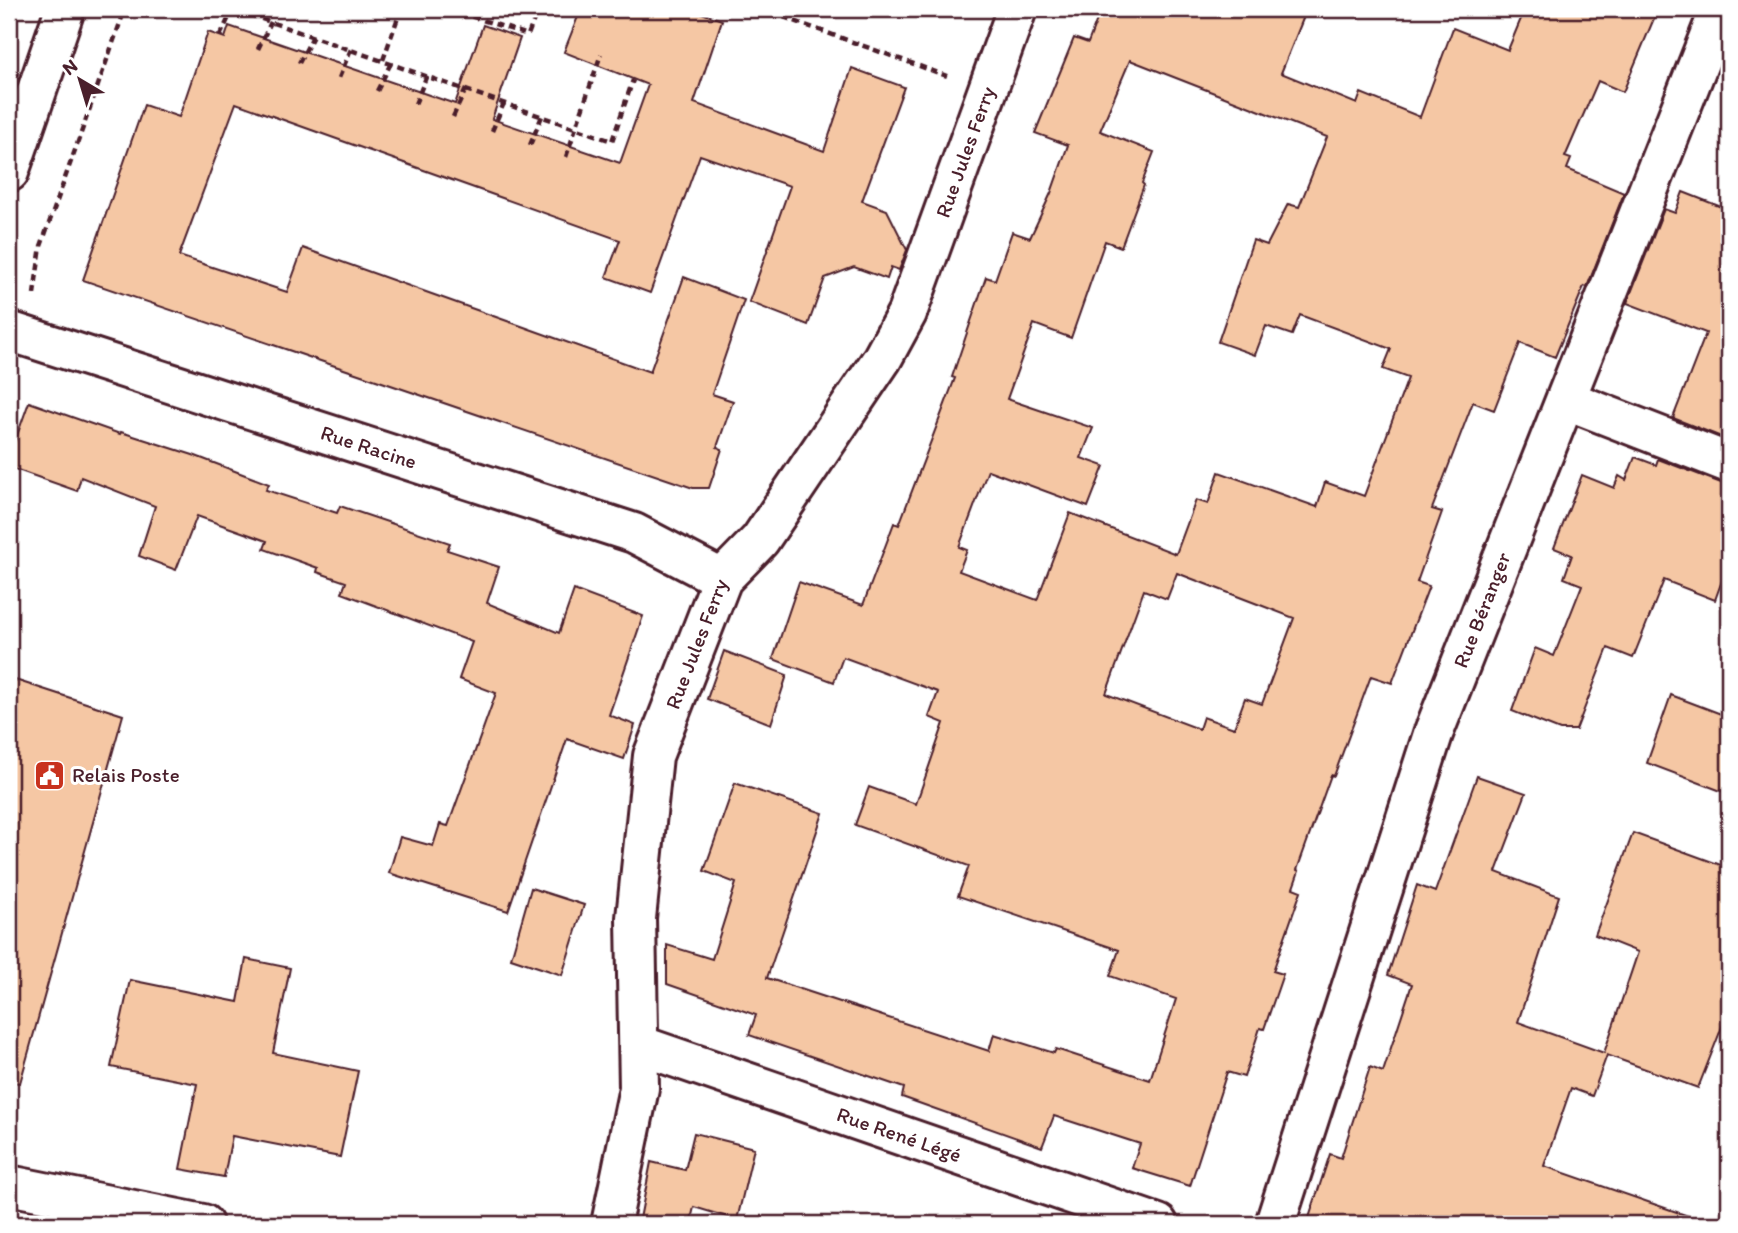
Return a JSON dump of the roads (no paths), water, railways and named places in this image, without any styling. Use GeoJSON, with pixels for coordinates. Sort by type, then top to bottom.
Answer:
{"type":"FeatureCollection","features":[{"type":"Feature","properties":{"kind":"street"},"geometry":{"type":"LineString","coordinates":[[9,172],[65,9]]}},
{"type":"Feature","properties":{"kind":"street","name":"Rue Jules Ferry"},"geometry":{"type":"LineString","coordinates":[[611,1224],[639,1088],[636,918],[653,755],[722,579],[760,540],[888,348],[907,313],[1017,9]]}},
{"type":"Feature","properties":{"kind":"street","name":"Rue Béranger"},"geometry":{"type":"LineString","coordinates":[[1275,1224],[1433,734],[1720,9]]}},
{"type":"Feature","properties":{"kind":"street","name":"Rue Racine"},"geometry":{"type":"LineString","coordinates":[[18,334],[634,533],[722,579]]}},
{"type":"Feature","properties":{"kind":"street"},"geometry":{"type":"LineString","coordinates":[[1567,400],[1729,463]]}},
{"type":"Feature","properties":{"kind":"street","name":"Rue René Légé"},"geometry":{"type":"LineString","coordinates":[[639,1045],[1158,1224]]}},
{"type":"Feature","properties":{"kind":"street"},"geometry":{"type":"LineString","coordinates":[[9,1185],[203,1224]]}},
{"type":"Feature","properties":{"kind":"place","name":"Relais Poste"},"geometry":{"type":"Point","coordinates":[49,775]}}]}
